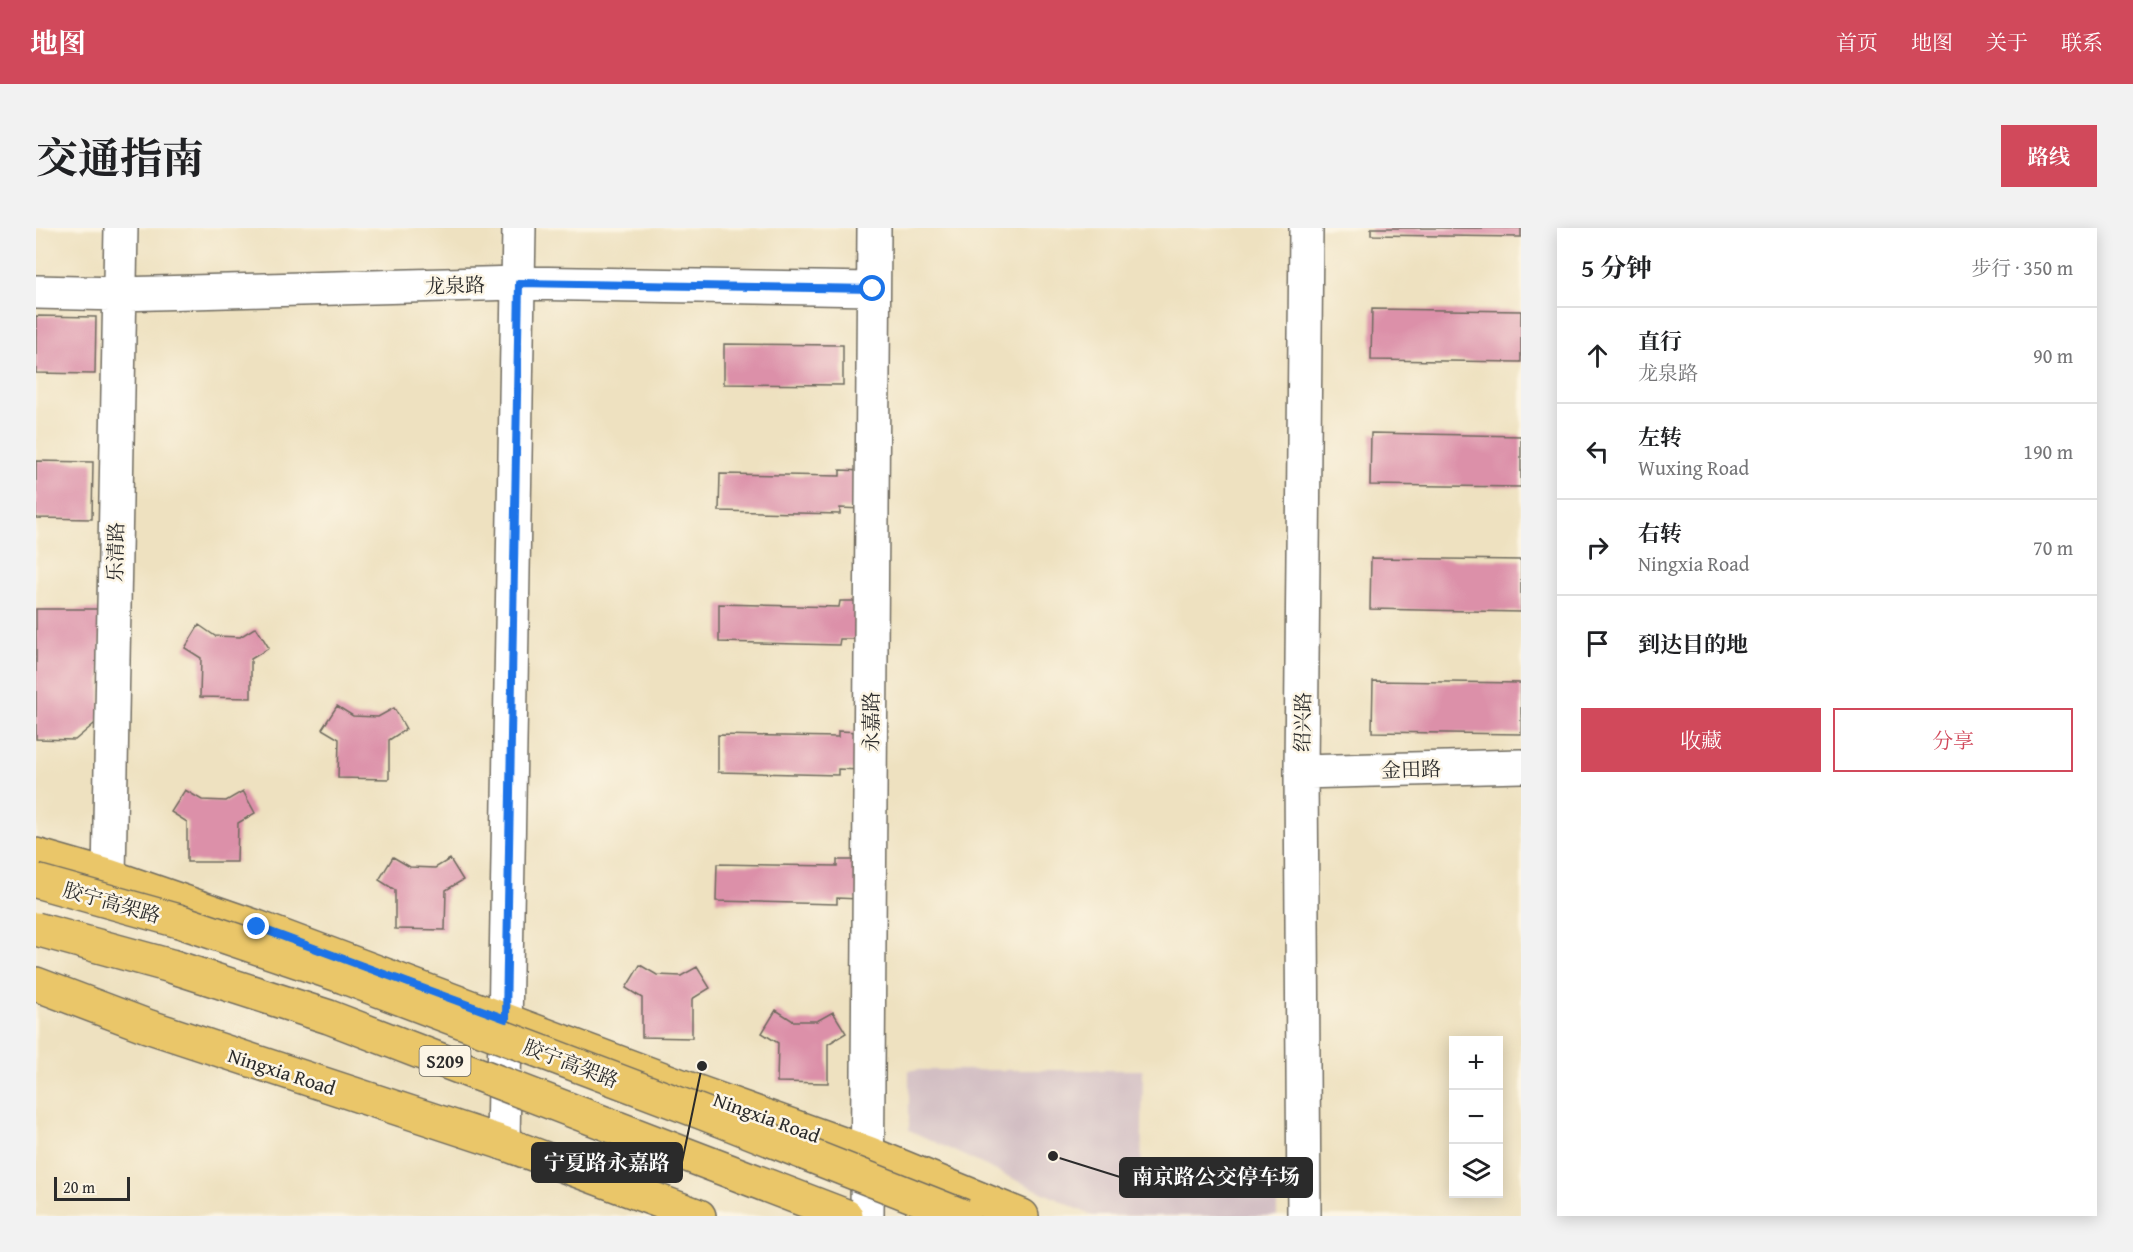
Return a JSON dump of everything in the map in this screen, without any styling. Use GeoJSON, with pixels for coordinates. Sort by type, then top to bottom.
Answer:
{"type":"FeatureCollection","features":[{"type":"Feature","properties":{"kind":"main road","name":"Ningxia Road"},"geometry":{"type":"LineString","coordinates":[[36,855],[109,876],[257,927],[868,1153],[1022,1216]]}},
{"type":"Feature","properties":{"kind":"main road","name":"胶宁高架路"},"geometry":{"type":"LineString","coordinates":[[36,881],[179,921],[344,977],[703,1113],[963,1216]]}},
{"type":"Feature","properties":{"kind":"main road","name":"S209"},"geometry":{"type":"LineString","coordinates":[[36,929],[171,966],[329,1017],[846,1216]]}},
{"type":"Feature","properties":{"kind":"main road","name":"Ningxia Road"},"geometry":{"type":"LineString","coordinates":[[36,984],[147,1026],[503,1143],[699,1216]]}},
{"type":"Feature","properties":{"kind":"street","name":"乐清路"},"geometry":{"type":"LineString","coordinates":[[109,876],[121,228]]}},
{"type":"Feature","properties":{"kind":"street"},"geometry":{"type":"LineString","coordinates":[[503,1143],[519,228]]}},
{"type":"Feature","properties":{"kind":"street","name":"永嘉路"},"geometry":{"type":"LineString","coordinates":[[867,1216],[874,228]]}},
{"type":"Feature","properties":{"kind":"street","name":"绍兴路"},"geometry":{"type":"LineString","coordinates":[[1304,1216],[1301,772],[1306,228]]}},
{"type":"Feature","properties":{"kind":"street","name":"龙泉路"},"geometry":{"type":"LineString","coordinates":[[36,292],[120,294],[519,283],[873,289]]}},
{"type":"Feature","properties":{"kind":"street","name":"金田路"},"geometry":{"type":"LineString","coordinates":[[1301,772],[1521,766]]}},
{"type":"Feature","properties":{"kind":"shaded area"},"geometry":{"type":"Polygon","coordinates":[[[909,1070],[1143,1070],[1141,1181],[1277,1184],[1277,1216],[1093,1216],[909,1130],[909,1070]]]}},
{"type":"Feature","properties":{"kind":"building"},"geometry":{"type":"Polygon","coordinates":[[[1371,228],[1521,228],[1521,237],[1371,235],[1371,228]]]}},
{"type":"Feature","properties":{"kind":"building"},"geometry":{"type":"Polygon","coordinates":[[[1372,309],[1521,311],[1521,362],[1371,360],[1372,309]]]}},
{"type":"Feature","properties":{"kind":"building"},"geometry":{"type":"Polygon","coordinates":[[[36,316],[96,317],[95,374],[36,373],[36,316]]]}},
{"type":"Feature","properties":{"kind":"building"},"geometry":{"type":"Polygon","coordinates":[[[724,344],[843,345],[843,385],[724,384],[724,344]]]}},
{"type":"Feature","properties":{"kind":"building"},"geometry":{"type":"Polygon","coordinates":[[[1371,433],[1521,436],[1521,487],[1370,485],[1371,433]]]}},
{"type":"Feature","properties":{"kind":"building"},"geometry":{"type":"Polygon","coordinates":[[[36,461],[93,462],[92,519],[36,518],[36,461]]]}},
{"type":"Feature","properties":{"kind":"building"},"geometry":{"type":"Polygon","coordinates":[[[840,470],[864,471],[863,509],[840,508],[840,514],[719,511],[720,474],[840,476],[840,470]]]}},
{"type":"Feature","properties":{"kind":"building"},"geometry":{"type":"Polygon","coordinates":[[[1371,558],[1521,560],[1521,612],[1370,609],[1371,558]]]}},
{"type":"Feature","properties":{"kind":"building"},"geometry":{"type":"Polygon","coordinates":[[[840,601],[863,601],[862,639],[840,639],[839,645],[719,642],[719,604],[839,607],[840,601]]]}},
{"type":"Feature","properties":{"kind":"building"},"geometry":{"type":"Polygon","coordinates":[[[36,609],[101,609],[100,719],[75,740],[36,739],[36,609]]]}},
{"type":"Feature","properties":{"kind":"building"},"geometry":{"type":"Polygon","coordinates":[[[199,625],[215,636],[240,637],[256,627],[269,648],[251,659],[251,698],[200,697],[201,658],[185,648],[199,625]]]}},
{"type":"Feature","properties":{"kind":"building"},"geometry":{"type":"Polygon","coordinates":[[[1373,681],[1521,683],[1521,734],[1372,732],[1373,681]]]}},
{"type":"Feature","properties":{"kind":"building"},"geometry":{"type":"Polygon","coordinates":[[[337,706],[353,716],[378,717],[394,708],[406,729],[389,740],[389,779],[338,778],[339,739],[322,729],[337,706]]]}},
{"type":"Feature","properties":{"kind":"building"},"geometry":{"type":"Polygon","coordinates":[[[838,731],[862,732],[861,770],[838,769],[838,775],[718,772],[718,735],[838,737],[838,731]]]}},
{"type":"Feature","properties":{"kind":"building"},"geometry":{"type":"Polygon","coordinates":[[[185,790],[202,800],[226,801],[243,791],[255,813],[238,823],[237,862],[187,862],[187,822],[171,812],[185,790]]]}},
{"type":"Feature","properties":{"kind":"building"},"geometry":{"type":"Polygon","coordinates":[[[393,857],[410,867],[435,868],[450,859],[463,880],[446,890],[445,930],[395,929],[395,890],[379,880],[393,857]]]}},
{"type":"Feature","properties":{"kind":"building"},"geometry":{"type":"Polygon","coordinates":[[[837,860],[860,860],[859,899],[837,898],[837,904],[716,901],[717,864],[837,866],[837,860]]]}},
{"type":"Feature","properties":{"kind":"building"},"geometry":{"type":"Polygon","coordinates":[[[640,965],[657,975],[681,976],[697,967],[710,988],[692,999],[692,1038],[642,1037],[642,998],[626,988],[640,965]]]}},
{"type":"Feature","properties":{"kind":"building"},"geometry":{"type":"Polygon","coordinates":[[[776,1010],[793,1021],[817,1021],[833,1012],[846,1033],[828,1044],[828,1083],[777,1082],[778,1043],[762,1033],[776,1010]]]}},
{"type":"Feature","properties":{"kind":"place","name":"宁夏路永嘉路"},"geometry":{"type":"Point","coordinates":[702,1066]}},
{"type":"Feature","properties":{"kind":"place","name":"南京路公交停车场"},"geometry":{"type":"Point","coordinates":[1053,1156]}},
{"type":"Feature","properties":{"kind":"route"},"geometry":{"type":"LineString","coordinates":[[257,927],[506,1019],[519,283],[873,289]]}}]}
